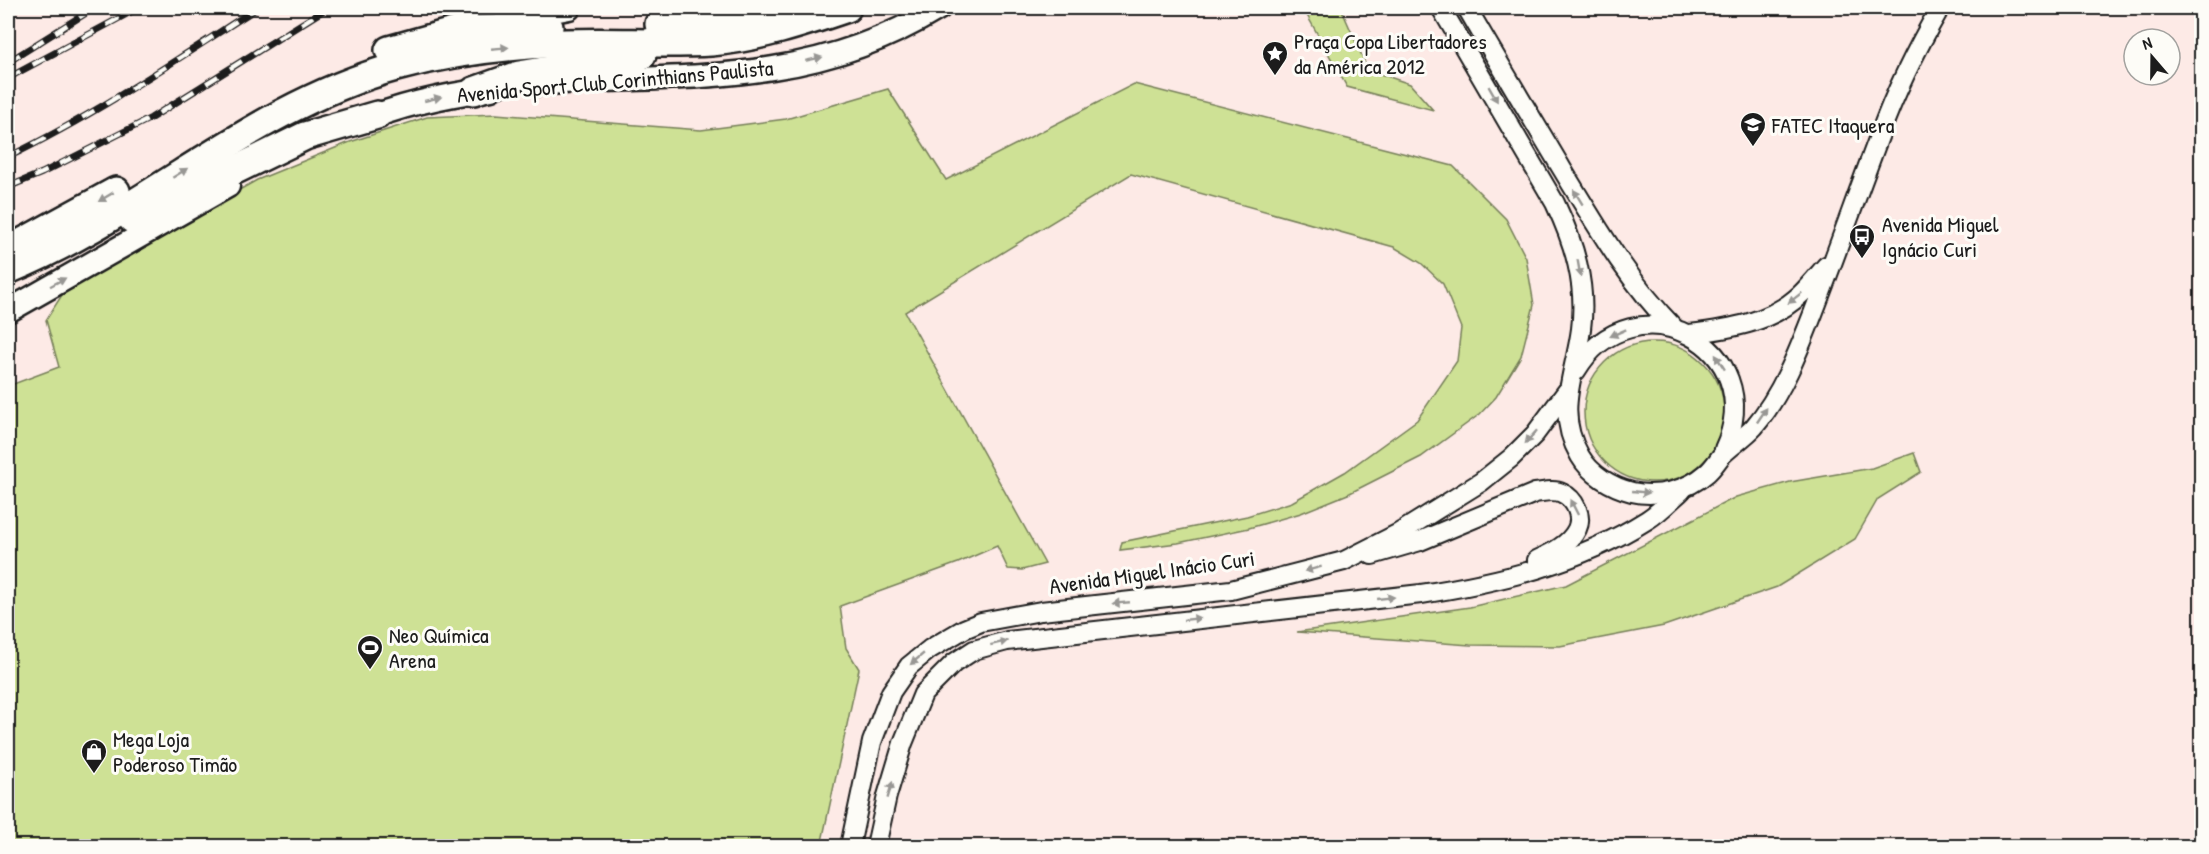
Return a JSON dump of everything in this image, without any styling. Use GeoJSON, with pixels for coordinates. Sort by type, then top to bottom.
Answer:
{"type":"FeatureCollection","features":[{"type":"Feature","properties":{"kind":"highway","name":"Avenida Sport Club Corinthians Paulista"},"geometry":{"type":"LineString","coordinates":[[12,265],[100,201],[188,146],[290,90],[386,51],[460,30],[693,23],[734,19],[783,8]]}},
{"type":"Feature","properties":{"kind":"highway","name":"Avenida Sport Club Corinthians Paulista"},"geometry":{"type":"LineString","coordinates":[[12,265],[77,237],[223,147],[303,102],[382,70],[422,60],[482,50],[566,43],[710,42],[791,27],[847,8]]}},
{"type":"Feature","properties":{"kind":"highway"},"geometry":{"type":"LineString","coordinates":[[474,91],[519,75],[601,63],[710,42]]}},
{"type":"Feature","properties":{"kind":"highway"},"geometry":{"type":"LineString","coordinates":[[77,237],[145,214],[305,135],[377,115]]}},
{"type":"Feature","properties":{"kind":"main road","name":"Avenida Sport Club Corinthians Paulista"},"geometry":{"type":"LineString","coordinates":[[460,30],[569,8]]}},
{"type":"Feature","properties":{"kind":"main road","name":"Avenida Sport Club Corinthians Paulista"},"geometry":{"type":"LineString","coordinates":[[8,311],[234,183],[303,148],[377,115],[436,98],[474,91],[559,82],[723,74],[772,68],[826,57],[878,39],[937,8]]}},
{"type":"Feature","properties":{"kind":"street"},"geometry":{"type":"LineString","coordinates":[[1441,8],[1530,158],[1568,228],[1578,261],[1583,293],[1582,328],[1566,415],[1570,438],[1581,459],[1598,476],[1618,488],[1641,494],[1666,493],[1689,485]]}},
{"type":"Feature","properties":{"kind":"street"},"geometry":{"type":"LineString","coordinates":[[1467,8],[1614,255],[1653,306],[1682,331],[1713,352],[1728,376],[1735,403],[1733,431],[1721,456]]}},
{"type":"Feature","properties":{"kind":"street"},"geometry":{"type":"LineString","coordinates":[[876,846],[887,796],[903,743],[923,694],[954,663],[975,650],[1007,641],[1036,637],[1475,586],[1580,554],[1649,519],[1707,473],[1721,456],[1754,426],[1779,389],[1804,336],[1895,97],[1919,45],[1940,8]]}},
{"type":"Feature","properties":{"kind":"street"},"geometry":{"type":"LineString","coordinates":[[1570,384],[1584,357],[1601,341],[1624,329],[1649,325],[1682,331],[1724,330],[1755,322],[1800,296],[1835,256]]}},
{"type":"Feature","properties":{"kind":"street","name":"Avenida Miguel Inácio Curi"},"geometry":{"type":"LineString","coordinates":[[850,846],[872,742],[891,692],[909,666],[930,649],[981,622],[1041,611],[1232,590],[1344,561],[1399,533],[1481,482],[1511,458],[1535,434],[1570,384]]}},
{"type":"Feature","properties":{"kind":"street"},"geometry":{"type":"LineString","coordinates":[[1344,561],[1420,541],[1535,493],[1550,491],[1562,493],[1572,500],[1579,519],[1578,527],[1568,542],[1547,556],[1475,586]]}},
{"type":"Feature","properties":{"kind":"green space"},"geometry":{"type":"Polygon","coordinates":[[[1303,8],[1341,8],[1368,70],[1410,84],[1433,110],[1347,87],[1303,8]]]}},
{"type":"Feature","properties":{"kind":"green space","name":"Neo Química Arena"},"geometry":{"type":"Polygon","coordinates":[[[1134,84],[1453,166],[1506,219],[1526,258],[1534,305],[1521,356],[1496,397],[1480,414],[1421,457],[1348,494],[1301,513],[1249,528],[1178,543],[1120,550],[1122,542],[1247,516],[1292,502],[1345,472],[1417,420],[1457,361],[1461,328],[1443,284],[1421,263],[1394,247],[1131,174],[905,312],[1045,564],[1022,570],[1008,569],[997,546],[958,563],[840,606],[846,648],[859,669],[821,846],[8,846],[8,386],[59,367],[46,320],[67,287],[257,180],[350,142],[427,117],[496,114],[701,130],[786,119],[888,89],[946,180],[1134,84]]]}},
{"type":"Feature","properties":{"kind":"green space"},"geometry":{"type":"Polygon","coordinates":[[[1654,342],[1681,347],[1703,363],[1719,385],[1724,412],[1719,439],[1703,461],[1681,477],[1654,482],[1627,477],[1605,461],[1589,439],[1584,412],[1589,385],[1605,363],[1627,347],[1654,342]]]}},
{"type":"Feature","properties":{"kind":"green space"},"geometry":{"type":"Polygon","coordinates":[[[1914,453],[1921,472],[1878,499],[1855,539],[1777,587],[1664,626],[1560,646],[1470,645],[1297,632],[1470,607],[1566,585],[1736,497],[1790,482],[1872,468],[1914,453]]]}},
{"type":"Feature","properties":{"kind":"railway"},"geometry":{"type":"LineString","coordinates":[[8,62],[94,8]]}},
{"type":"Feature","properties":{"kind":"railway"},"geometry":{"type":"LineString","coordinates":[[8,78],[138,8]]}},
{"type":"Feature","properties":{"kind":"railway"},"geometry":{"type":"LineString","coordinates":[[8,157],[104,105],[257,8]]}},
{"type":"Feature","properties":{"kind":"railway"},"geometry":{"type":"LineString","coordinates":[[8,187],[42,173],[151,118],[327,8]]}},
{"type":"Feature","properties":{"kind":"place","name":"Praça Copa Libertadores da América 2012"},"geometry":{"type":"Point","coordinates":[1275,77]}},
{"type":"Feature","properties":{"kind":"place","name":"FATEC Itaquera"},"geometry":{"type":"Point","coordinates":[1753,148]}},
{"type":"Feature","properties":{"kind":"place","name":"Avenida Miguel Ignácio Curi"},"geometry":{"type":"Point","coordinates":[1862,260]}},
{"type":"Feature","properties":{"kind":"place","name":"Neo Química Arena"},"geometry":{"type":"Point","coordinates":[370,671]}},
{"type":"Feature","properties":{"kind":"place","name":"Mega Loja Poderoso Timão"},"geometry":{"type":"Point","coordinates":[94,775]}}]}
